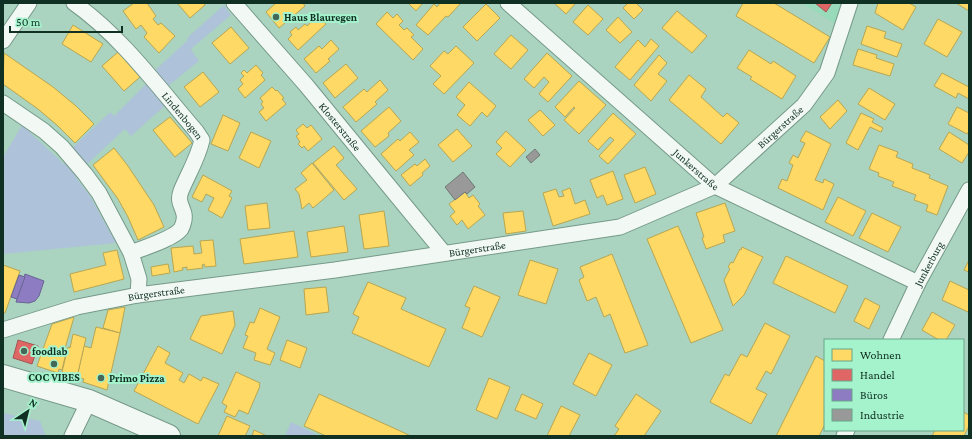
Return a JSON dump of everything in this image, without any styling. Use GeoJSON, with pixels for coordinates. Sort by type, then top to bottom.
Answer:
{"type":"FeatureCollection","features":[{"type":"Feature","properties":{"kind":"main road"},"geometry":{"type":"LineString","coordinates":[[3,376],[89,401],[169,436]]}},
{"type":"Feature","properties":{"kind":"street"},"geometry":{"type":"LineString","coordinates":[[3,40],[29,3]]}},
{"type":"Feature","properties":{"kind":"street","name":"Lindenbogen"},"geometry":{"type":"LineString","coordinates":[[74,3],[89,13],[116,38],[196,131],[202,140],[200,148],[180,193],[179,203],[184,214],[184,222],[181,229],[174,235],[131,253]]}},
{"type":"Feature","properties":{"kind":"street","name":"Klosterstraße"},"geometry":{"type":"LineString","coordinates":[[234,3],[306,85],[444,252]]}},
{"type":"Feature","properties":{"kind":"street","name":"Junkerstraße"},"geometry":{"type":"LineString","coordinates":[[508,3],[715,186],[918,283]]}},
{"type":"Feature","properties":{"kind":"street","name":"Bürgerstraße"},"geometry":{"type":"LineString","coordinates":[[3,330],[77,307],[138,295],[328,271],[620,226],[715,186],[804,105],[827,73],[850,3]]}},
{"type":"Feature","properties":{"kind":"street"},"geometry":{"type":"LineString","coordinates":[[3,103],[44,131],[62,147],[99,193],[131,253],[139,279],[138,295]]}},
{"type":"Feature","properties":{"kind":"street","name":"Junkerburg"},"geometry":{"type":"LineString","coordinates":[[891,339],[918,283],[969,190]]}},
{"type":"Feature","properties":{"kind":"street"},"geometry":{"type":"LineString","coordinates":[[72,436],[89,401]]}},
{"type":"Feature","properties":{"kind":"shaded area"},"geometry":{"type":"Polygon","coordinates":[[[802,3],[850,3],[842,28],[802,3]]]}},
{"type":"Feature","properties":{"kind":"shaded area"},"geometry":{"type":"Polygon","coordinates":[[[224,5],[231,15],[191,49],[199,61],[167,87],[152,73],[188,40],[187,38],[224,5]]]}},
{"type":"Feature","properties":{"kind":"shaded area"},"geometry":{"type":"Polygon","coordinates":[[[147,83],[167,104],[131,136],[125,129],[86,165],[72,148],[110,112],[114,116],[147,83]]]}},
{"type":"Feature","properties":{"kind":"shaded area"},"geometry":{"type":"Polygon","coordinates":[[[22,125],[64,164],[69,160],[79,172],[75,176],[90,196],[116,243],[3,254],[3,157],[22,125]]]}},
{"type":"Feature","properties":{"kind":"shaded area"},"geometry":{"type":"Polygon","coordinates":[[[3,413],[40,421],[45,434],[44,436],[3,436],[3,413]]]}},
{"type":"Feature","properties":{"kind":"shaded area"},"geometry":{"type":"Polygon","coordinates":[[[291,422],[320,436],[285,436],[291,422]]]}},
{"type":"Feature","properties":{"kind":"building: Wohnen"},"geometry":{"type":"Polygon","coordinates":[[[134,3],[147,3],[156,16],[153,19],[158,25],[161,23],[175,36],[159,53],[144,37],[147,33],[141,25],[136,29],[123,11],[134,3]]]}},
{"type":"Feature","properties":{"kind":"building: Wohnen"},"geometry":{"type":"Polygon","coordinates":[[[177,3],[204,3],[205,5],[190,18],[177,3]]]}},
{"type":"Feature","properties":{"kind":"building: Wohnen"},"geometry":{"type":"Polygon","coordinates":[[[276,3],[303,3],[305,6],[279,28],[266,12],[276,3]]]}},
{"type":"Feature","properties":{"kind":"building: Wohnen"},"geometry":{"type":"Polygon","coordinates":[[[408,3],[423,3],[416,11],[408,3]]]}},
{"type":"Feature","properties":{"kind":"building: Wohnen"},"geometry":{"type":"Polygon","coordinates":[[[440,3],[461,3],[428,35],[416,25],[434,4],[437,7],[440,3]]]}},
{"type":"Feature","properties":{"kind":"building: Wohnen"},"geometry":{"type":"Polygon","coordinates":[[[554,3],[576,3],[566,14],[554,3]]]}},
{"type":"Feature","properties":{"kind":"building: Wohnen"},"geometry":{"type":"Polygon","coordinates":[[[628,3],[636,3],[643,10],[634,19],[623,8],[628,3]]]}},
{"type":"Feature","properties":{"kind":"building: Wohnen"},"geometry":{"type":"Polygon","coordinates":[[[743,3],[774,3],[830,37],[814,63],[736,16],[743,3]]]}},
{"type":"Feature","properties":{"kind":"building: Wohnen"},"geometry":{"type":"Polygon","coordinates":[[[878,3],[909,3],[916,7],[903,30],[875,13],[878,3]]]}},
{"type":"Feature","properties":{"kind":"building: Wohnen"},"geometry":{"type":"Polygon","coordinates":[[[956,3],[969,3],[969,11],[956,3]]]}},
{"type":"Feature","properties":{"kind":"building: Wohnen"},"geometry":{"type":"Polygon","coordinates":[[[486,4],[500,18],[477,41],[463,27],[486,4]]]}},
{"type":"Feature","properties":{"kind":"building: Wohnen"},"geometry":{"type":"Polygon","coordinates":[[[588,5],[603,19],[588,35],[573,22],[588,5]]]}},
{"type":"Feature","properties":{"kind":"building: Wohnen"},"geometry":{"type":"Polygon","coordinates":[[[677,11],[707,36],[692,53],[662,28],[677,11]]]}},
{"type":"Feature","properties":{"kind":"building: Wohnen"},"geometry":{"type":"Polygon","coordinates":[[[387,12],[393,18],[397,14],[403,21],[399,25],[404,30],[407,28],[414,35],[411,37],[423,49],[413,60],[376,24],[387,12]]]}},
{"type":"Feature","properties":{"kind":"building: Wohnen"},"geometry":{"type":"Polygon","coordinates":[[[318,16],[326,24],[298,50],[288,39],[292,35],[290,32],[296,27],[298,30],[305,24],[307,26],[318,16]]]}},
{"type":"Feature","properties":{"kind":"building: Wohnen"},"geometry":{"type":"Polygon","coordinates":[[[618,17],[632,32],[620,43],[606,30],[618,17]]]}},
{"type":"Feature","properties":{"kind":"building: Wohnen"},"geometry":{"type":"Polygon","coordinates":[[[938,19],[962,32],[947,57],[924,44],[938,19]]]}},
{"type":"Feature","properties":{"kind":"building: Wohnen"},"geometry":{"type":"Polygon","coordinates":[[[73,25],[103,44],[91,62],[62,44],[73,25]]]}},
{"type":"Feature","properties":{"kind":"building: Wohnen"},"geometry":{"type":"Polygon","coordinates":[[[867,26],[886,32],[884,38],[902,44],[897,57],[861,44],[867,26]]]}},
{"type":"Feature","properties":{"kind":"building: Wohnen"},"geometry":{"type":"Polygon","coordinates":[[[231,27],[249,48],[230,64],[212,43],[231,27]]]}},
{"type":"Feature","properties":{"kind":"building: Wohnen"},"geometry":{"type":"Polygon","coordinates":[[[511,35],[528,50],[511,69],[494,54],[511,35]]]}},
{"type":"Feature","properties":{"kind":"building: Wohnen"},"geometry":{"type":"Polygon","coordinates":[[[651,39],[659,46],[630,80],[615,67],[638,40],[645,47],[651,39]]]}},
{"type":"Feature","properties":{"kind":"building: Wohnen"},"geometry":{"type":"Polygon","coordinates":[[[331,40],[339,49],[328,59],[330,61],[316,73],[304,59],[319,46],[322,49],[331,40]]]}},
{"type":"Feature","properties":{"kind":"building: Wohnen"},"geometry":{"type":"Polygon","coordinates":[[[456,46],[474,63],[444,94],[433,84],[441,76],[430,66],[444,51],[448,54],[456,46]]]}},
{"type":"Feature","properties":{"kind":"building: Wohnen"},"geometry":{"type":"Polygon","coordinates":[[[858,49],[877,55],[876,58],[894,64],[890,76],[853,65],[858,49]]]}},
{"type":"Feature","properties":{"kind":"building: Wohnen"},"geometry":{"type":"Polygon","coordinates":[[[749,50],[771,64],[773,61],[796,76],[782,99],[750,79],[752,77],[737,68],[749,50]]]}},
{"type":"Feature","properties":{"kind":"building: Wohnen"},"geometry":{"type":"Polygon","coordinates":[[[118,52],[140,77],[124,91],[102,66],[118,52]]]}},
{"type":"Feature","properties":{"kind":"building: Wohnen"},"geometry":{"type":"Polygon","coordinates":[[[4,53],[53,87],[76,106],[94,124],[75,143],[38,109],[3,84],[4,53]]]}},
{"type":"Feature","properties":{"kind":"building: Wohnen"},"geometry":{"type":"Polygon","coordinates":[[[547,53],[572,76],[548,102],[539,94],[549,82],[544,77],[534,88],[524,79],[547,53]]]}},
{"type":"Feature","properties":{"kind":"building: Wohnen"},"geometry":{"type":"Polygon","coordinates":[[[659,55],[667,63],[658,74],[667,81],[651,101],[634,85],[659,55]]]}},
{"type":"Feature","properties":{"kind":"building: Wohnen"},"geometry":{"type":"Polygon","coordinates":[[[346,64],[358,78],[335,98],[323,83],[346,64]]]}},
{"type":"Feature","properties":{"kind":"building: Wohnen"},"geometry":{"type":"Polygon","coordinates":[[[256,65],[263,73],[261,75],[265,80],[245,98],[238,89],[243,84],[240,80],[244,76],[241,73],[244,70],[247,73],[256,65]]]}},
{"type":"Feature","properties":{"kind":"building: Wohnen"},"geometry":{"type":"Polygon","coordinates":[[[203,72],[219,92],[200,107],[184,87],[203,72]]]}},
{"type":"Feature","properties":{"kind":"building: Wohnen"},"geometry":{"type":"Polygon","coordinates":[[[942,73],[969,87],[969,99],[958,93],[956,98],[934,86],[942,73]]]}},
{"type":"Feature","properties":{"kind":"building: Wohnen"},"geometry":{"type":"Polygon","coordinates":[[[689,75],[706,89],[701,97],[723,117],[727,113],[739,123],[721,144],[669,100],[689,75]]]}},
{"type":"Feature","properties":{"kind":"building: Wohnen"},"geometry":{"type":"Polygon","coordinates":[[[380,80],[388,90],[375,102],[377,104],[356,122],[343,107],[364,89],[367,92],[380,80]]]}},
{"type":"Feature","properties":{"kind":"building: Wohnen"},"geometry":{"type":"Polygon","coordinates":[[[579,81],[606,105],[579,134],[564,120],[575,108],[574,107],[565,117],[555,107],[579,81]]]}},
{"type":"Feature","properties":{"kind":"building: Wohnen"},"geometry":{"type":"Polygon","coordinates":[[[469,82],[496,106],[487,117],[482,112],[470,126],[457,115],[465,105],[456,97],[469,82]]]}},
{"type":"Feature","properties":{"kind":"building: Wohnen"},"geometry":{"type":"Polygon","coordinates":[[[272,87],[284,98],[282,99],[286,104],[266,121],[259,112],[264,108],[261,104],[263,102],[260,98],[272,87]]]}},
{"type":"Feature","properties":{"kind":"building: Wohnen"},"geometry":{"type":"Polygon","coordinates":[[[869,88],[895,104],[885,120],[858,104],[869,88]]]}},
{"type":"Feature","properties":{"kind":"building: Wohnen"},"geometry":{"type":"Polygon","coordinates":[[[838,100],[847,111],[830,129],[820,117],[838,100]]]}},
{"type":"Feature","properties":{"kind":"building: Wohnen"},"geometry":{"type":"Polygon","coordinates":[[[389,107],[401,121],[388,133],[389,136],[375,147],[361,131],[389,107]]]}},
{"type":"Feature","properties":{"kind":"building: Wohnen"},"geometry":{"type":"Polygon","coordinates":[[[957,107],[969,113],[969,131],[967,134],[948,124],[957,107]]]}},
{"type":"Feature","properties":{"kind":"building: Wohnen"},"geometry":{"type":"Polygon","coordinates":[[[540,110],[555,125],[543,136],[528,120],[540,110]]]}},
{"type":"Feature","properties":{"kind":"building: Wohnen"},"geometry":{"type":"Polygon","coordinates":[[[613,113],[636,134],[608,164],[599,156],[614,140],[610,137],[598,150],[588,141],[613,113]]]}},
{"type":"Feature","properties":{"kind":"building: Wohnen"},"geometry":{"type":"Polygon","coordinates":[[[861,113],[874,119],[872,122],[883,128],[881,132],[870,127],[858,150],[846,143],[861,113]]]}},
{"type":"Feature","properties":{"kind":"building: Wohnen"},"geometry":{"type":"Polygon","coordinates":[[[223,115],[240,123],[228,151],[211,144],[223,115]]]}},
{"type":"Feature","properties":{"kind":"building: Wohnen"},"geometry":{"type":"Polygon","coordinates":[[[170,117],[192,143],[175,157],[153,130],[170,117]]]}},
{"type":"Feature","properties":{"kind":"building: Wohnen"},"geometry":{"type":"Polygon","coordinates":[[[303,124],[307,128],[311,125],[322,139],[308,151],[304,146],[302,148],[298,144],[300,142],[296,136],[299,134],[296,130],[303,124]]]}},
{"type":"Feature","properties":{"kind":"building: Wohnen"},"geometry":{"type":"Polygon","coordinates":[[[457,129],[472,146],[453,162],[438,145],[457,129]]]}},
{"type":"Feature","properties":{"kind":"building: Wohnen"},"geometry":{"type":"Polygon","coordinates":[[[506,131],[526,150],[510,167],[496,154],[502,148],[496,142],[506,131]]]}},
{"type":"Feature","properties":{"kind":"building: Wohnen"},"geometry":{"type":"Polygon","coordinates":[[[806,131],[831,144],[815,180],[823,183],[824,179],[834,184],[823,210],[778,188],[782,179],[787,181],[793,165],[789,163],[793,155],[798,158],[805,143],[800,141],[806,131]]]}},
{"type":"Feature","properties":{"kind":"building: Wohnen"},"geometry":{"type":"Polygon","coordinates":[[[251,132],[271,141],[259,168],[239,158],[251,132]]]}},
{"type":"Feature","properties":{"kind":"building: Wohnen"},"geometry":{"type":"Polygon","coordinates":[[[410,132],[419,142],[409,150],[414,155],[396,171],[381,154],[398,139],[400,141],[410,132]]]}},
{"type":"Feature","properties":{"kind":"building: Wohnen"},"geometry":{"type":"Polygon","coordinates":[[[949,132],[969,145],[969,152],[962,163],[939,149],[949,132]]]}},
{"type":"Feature","properties":{"kind":"building: Wohnen"},"geometry":{"type":"Polygon","coordinates":[[[879,145],[898,152],[896,157],[913,164],[912,168],[930,175],[929,178],[948,186],[937,215],[926,211],[928,205],[914,200],[916,195],[892,186],[894,182],[878,176],[879,173],[869,169],[879,145]]]}},
{"type":"Feature","properties":{"kind":"building: Wohnen"},"geometry":{"type":"Polygon","coordinates":[[[334,146],[344,158],[336,165],[357,189],[344,200],[313,163],[334,146]]]}},
{"type":"Feature","properties":{"kind":"building: Wohnen"},"geometry":{"type":"Polygon","coordinates":[[[114,148],[154,205],[164,227],[138,240],[118,199],[93,165],[114,148]]]}},
{"type":"Feature","properties":{"kind":"building: Wohnen"},"geometry":{"type":"Polygon","coordinates":[[[425,159],[430,166],[422,173],[423,175],[410,186],[401,175],[415,164],[417,166],[425,159]]]}},
{"type":"Feature","properties":{"kind":"building: Wohnen"},"geometry":{"type":"Polygon","coordinates":[[[312,163],[334,190],[313,208],[309,203],[302,209],[299,194],[295,189],[307,180],[301,173],[312,163]]]}},
{"type":"Feature","properties":{"kind":"building: Wohnen"},"geometry":{"type":"Polygon","coordinates":[[[645,167],[656,194],[635,203],[624,175],[645,167]]]}},
{"type":"Feature","properties":{"kind":"building: Wohnen"},"geometry":{"type":"Polygon","coordinates":[[[613,171],[623,199],[607,205],[603,195],[597,198],[590,180],[613,171]]]}},
{"type":"Feature","properties":{"kind":"building: Wohnen"},"geometry":{"type":"Polygon","coordinates":[[[203,175],[232,191],[229,196],[232,198],[222,218],[208,210],[214,198],[206,194],[202,202],[192,197],[203,175]]]}},
{"type":"Feature","properties":{"kind":"building: Wohnen"},"geometry":{"type":"Polygon","coordinates":[[[570,188],[575,204],[585,200],[590,214],[553,226],[543,193],[556,189],[559,197],[564,196],[562,191],[570,188]]]}},
{"type":"Feature","properties":{"kind":"building: Wohnen"},"geometry":{"type":"Polygon","coordinates":[[[465,192],[469,198],[473,195],[480,204],[478,206],[485,215],[468,229],[462,220],[457,225],[450,216],[455,212],[449,204],[465,192]]]}},
{"type":"Feature","properties":{"kind":"building: Wohnen"},"geometry":{"type":"Polygon","coordinates":[[[838,197],[866,211],[853,236],[825,222],[838,197]]]}},
{"type":"Feature","properties":{"kind":"building: Wohnen"},"geometry":{"type":"Polygon","coordinates":[[[267,203],[270,228],[248,230],[245,206],[267,203]]]}},
{"type":"Feature","properties":{"kind":"building: Wohnen"},"geometry":{"type":"Polygon","coordinates":[[[725,203],[735,231],[723,235],[725,242],[706,249],[702,238],[704,237],[696,213],[725,203]]]}},
{"type":"Feature","properties":{"kind":"building: Wohnen"},"geometry":{"type":"Polygon","coordinates":[[[384,211],[389,246],[364,249],[359,215],[384,211]]]}},
{"type":"Feature","properties":{"kind":"building: Wohnen"},"geometry":{"type":"Polygon","coordinates":[[[523,211],[526,231],[506,234],[503,213],[523,211]]]}},
{"type":"Feature","properties":{"kind":"building: Wohnen"},"geometry":{"type":"Polygon","coordinates":[[[872,213],[901,227],[888,252],[859,238],[872,213]]]}},
{"type":"Feature","properties":{"kind":"building: Wohnen"},"geometry":{"type":"Polygon","coordinates":[[[344,226],[348,252],[311,257],[307,232],[344,226]]]}},
{"type":"Feature","properties":{"kind":"building: Wohnen"},"geometry":{"type":"Polygon","coordinates":[[[678,226],[723,330],[691,343],[647,239],[678,226]]]}},
{"type":"Feature","properties":{"kind":"building: Wohnen"},"geometry":{"type":"Polygon","coordinates":[[[294,231],[298,257],[244,264],[240,239],[294,231]]]}},
{"type":"Feature","properties":{"kind":"building: Wohnen"},"geometry":{"type":"Polygon","coordinates":[[[213,240],[216,266],[205,267],[204,264],[202,265],[203,268],[187,270],[187,267],[182,268],[183,270],[174,272],[171,248],[193,246],[194,254],[202,253],[200,241],[213,240]]]}},
{"type":"Feature","properties":{"kind":"building: Wohnen"},"geometry":{"type":"Polygon","coordinates":[[[742,247],[763,257],[744,295],[733,306],[724,280],[730,269],[728,267],[731,262],[733,263],[742,247]]]}},
{"type":"Feature","properties":{"kind":"building: Wohnen"},"geometry":{"type":"Polygon","coordinates":[[[117,250],[124,279],[74,292],[70,274],[106,265],[103,253],[117,250]]]}},
{"type":"Feature","properties":{"kind":"building: Wohnen"},"geometry":{"type":"Polygon","coordinates":[[[612,254],[648,345],[625,353],[610,314],[604,317],[596,297],[587,301],[579,280],[584,277],[580,267],[612,254]]]}},
{"type":"Feature","properties":{"kind":"building: Wohnen"},"geometry":{"type":"Polygon","coordinates":[[[786,256],[848,286],[835,313],[773,283],[786,256]]]}},
{"type":"Feature","properties":{"kind":"building: Wohnen"},"geometry":{"type":"Polygon","coordinates":[[[530,260],[558,269],[546,304],[518,295],[530,260]]]}},
{"type":"Feature","properties":{"kind":"building: Wohnen"},"geometry":{"type":"Polygon","coordinates":[[[969,260],[969,272],[964,270],[969,260]]]}},
{"type":"Feature","properties":{"kind":"building: Wohnen"},"geometry":{"type":"Polygon","coordinates":[[[168,264],[170,273],[152,276],[151,267],[168,264]]]}},
{"type":"Feature","properties":{"kind":"building: Wohnen"},"geometry":{"type":"Polygon","coordinates":[[[3,265],[20,271],[5,313],[3,313],[3,265]]]}},
{"type":"Feature","properties":{"kind":"building: Wohnen"},"geometry":{"type":"Polygon","coordinates":[[[950,281],[969,290],[968,312],[942,300],[950,281]]]}},
{"type":"Feature","properties":{"kind":"building: Wohnen"},"geometry":{"type":"Polygon","coordinates":[[[368,282],[406,298],[401,309],[446,329],[429,367],[352,333],[359,317],[353,314],[368,282]]]}},
{"type":"Feature","properties":{"kind":"building: Wohnen"},"geometry":{"type":"Polygon","coordinates":[[[474,286],[500,297],[482,337],[462,328],[470,308],[465,306],[474,286]]]}},
{"type":"Feature","properties":{"kind":"building: Wohnen"},"geometry":{"type":"Polygon","coordinates":[[[326,287],[329,312],[306,315],[304,289],[326,287]]]}},
{"type":"Feature","properties":{"kind":"building: Wohnen"},"geometry":{"type":"Polygon","coordinates":[[[865,298],[880,306],[869,329],[854,321],[865,298]]]}},
{"type":"Feature","properties":{"kind":"building: Wohnen"},"geometry":{"type":"Polygon","coordinates":[[[125,307],[120,333],[103,328],[108,310],[125,307]]]}},
{"type":"Feature","properties":{"kind":"building: Wohnen"},"geometry":{"type":"Polygon","coordinates":[[[260,308],[280,317],[267,349],[275,353],[270,365],[254,360],[256,353],[243,348],[248,336],[245,335],[250,322],[254,323],[260,308]]]}},
{"type":"Feature","properties":{"kind":"building: Wohnen"},"geometry":{"type":"Polygon","coordinates":[[[233,311],[235,325],[222,354],[190,339],[201,316],[233,311]]]}},
{"type":"Feature","properties":{"kind":"building: Wohnen"},"geometry":{"type":"Polygon","coordinates":[[[932,312],[955,325],[947,339],[937,339],[922,330],[932,312]]]}},
{"type":"Feature","properties":{"kind":"building: Wohnen"},"geometry":{"type":"Polygon","coordinates":[[[74,317],[64,352],[66,353],[62,370],[59,369],[58,373],[37,366],[52,324],[74,317]]]}},
{"type":"Feature","properties":{"kind":"building: Wohnen"},"geometry":{"type":"Polygon","coordinates":[[[765,323],[790,336],[771,374],[766,371],[756,389],[767,394],[751,424],[710,402],[725,374],[729,376],[741,354],[747,357],[765,323]]]}},
{"type":"Feature","properties":{"kind":"building: Wohnen"},"geometry":{"type":"Polygon","coordinates":[[[96,327],[120,333],[107,390],[83,382],[84,379],[77,377],[84,346],[91,348],[96,327]]]}},
{"type":"Feature","properties":{"kind":"building: Wohnen"},"geometry":{"type":"Polygon","coordinates":[[[73,334],[86,338],[77,377],[62,372],[73,334]]]}},
{"type":"Feature","properties":{"kind":"building: Wohnen"},"geometry":{"type":"Polygon","coordinates":[[[287,340],[307,348],[300,368],[280,360],[287,340]]]}},
{"type":"Feature","properties":{"kind":"building: Wohnen"},"geometry":{"type":"Polygon","coordinates":[[[158,346],[170,353],[165,363],[183,373],[179,380],[184,383],[189,374],[201,381],[203,377],[219,384],[198,424],[134,391],[158,346]]]}},
{"type":"Feature","properties":{"kind":"building: Wohnen"},"geometry":{"type":"Polygon","coordinates":[[[589,353],[612,365],[596,396],[573,384],[589,353]]]}},
{"type":"Feature","properties":{"kind":"building: Wohnen"},"geometry":{"type":"Polygon","coordinates":[[[816,356],[824,360],[824,426],[819,436],[776,436],[816,356]]]}},
{"type":"Feature","properties":{"kind":"building: Wohnen"},"geometry":{"type":"Polygon","coordinates":[[[236,372],[260,383],[260,386],[248,414],[239,410],[235,417],[224,412],[227,406],[222,403],[236,372]]]}},
{"type":"Feature","properties":{"kind":"building: Wohnen"},"geometry":{"type":"Polygon","coordinates":[[[489,378],[510,387],[497,419],[476,410],[489,378]]]}},
{"type":"Feature","properties":{"kind":"building: Wohnen"},"geometry":{"type":"Polygon","coordinates":[[[319,394],[411,436],[326,436],[304,426],[319,394]]]}},
{"type":"Feature","properties":{"kind":"building: Wohnen"},"geometry":{"type":"Polygon","coordinates":[[[522,394],[543,404],[536,419],[515,410],[522,394]]]}},
{"type":"Feature","properties":{"kind":"building: Wohnen"},"geometry":{"type":"Polygon","coordinates":[[[636,394],[661,411],[644,436],[614,436],[619,429],[615,426],[636,394]]]}},
{"type":"Feature","properties":{"kind":"building: Wohnen"},"geometry":{"type":"Polygon","coordinates":[[[561,406],[580,415],[569,436],[547,436],[561,406]]]}},
{"type":"Feature","properties":{"kind":"building: Wohnen"},"geometry":{"type":"Polygon","coordinates":[[[964,412],[969,415],[969,426],[964,436],[932,436],[934,431],[964,431],[964,412]]]}},
{"type":"Feature","properties":{"kind":"building: Wohnen"},"geometry":{"type":"Polygon","coordinates":[[[227,416],[250,426],[245,436],[218,436],[227,416]]]}},
{"type":"Feature","properties":{"kind":"building: Wohnen"},"geometry":{"type":"Polygon","coordinates":[[[254,430],[267,436],[252,436],[254,430]]]}},
{"type":"Feature","properties":{"kind":"building: Handel"},"geometry":{"type":"Polygon","coordinates":[[[815,3],[832,3],[826,12],[815,3]]]}},
{"type":"Feature","properties":{"kind":"building: Handel"},"geometry":{"type":"Polygon","coordinates":[[[18,340],[38,346],[32,364],[13,358],[18,340]]]}},
{"type":"Feature","properties":{"kind":"building: Büros"},"geometry":{"type":"Polygon","coordinates":[[[25,274],[44,281],[39,296],[35,301],[29,303],[16,302],[25,274]]]}},
{"type":"Feature","properties":{"kind":"building: Büros"},"geometry":{"type":"Polygon","coordinates":[[[19,275],[25,277],[17,299],[11,297],[19,275]]]}},
{"type":"Feature","properties":{"kind":"building: Industrie"},"geometry":{"type":"Polygon","coordinates":[[[535,149],[540,155],[531,163],[526,157],[535,149]]]}},
{"type":"Feature","properties":{"kind":"building: Industrie"},"geometry":{"type":"Polygon","coordinates":[[[463,172],[475,187],[467,194],[465,192],[455,200],[445,187],[463,172]]]}},
{"type":"Feature","properties":{"kind":"place","name":"Haus Blauregen"},"geometry":{"type":"Point","coordinates":[276,17]}},
{"type":"Feature","properties":{"kind":"place","name":"foodlab"},"geometry":{"type":"Point","coordinates":[24,351]}},
{"type":"Feature","properties":{"kind":"place","name":"COC VIBES"},"geometry":{"type":"Point","coordinates":[54,364]}},
{"type":"Feature","properties":{"kind":"place","name":"Primo Pizza"},"geometry":{"type":"Point","coordinates":[101,378]}}]}
